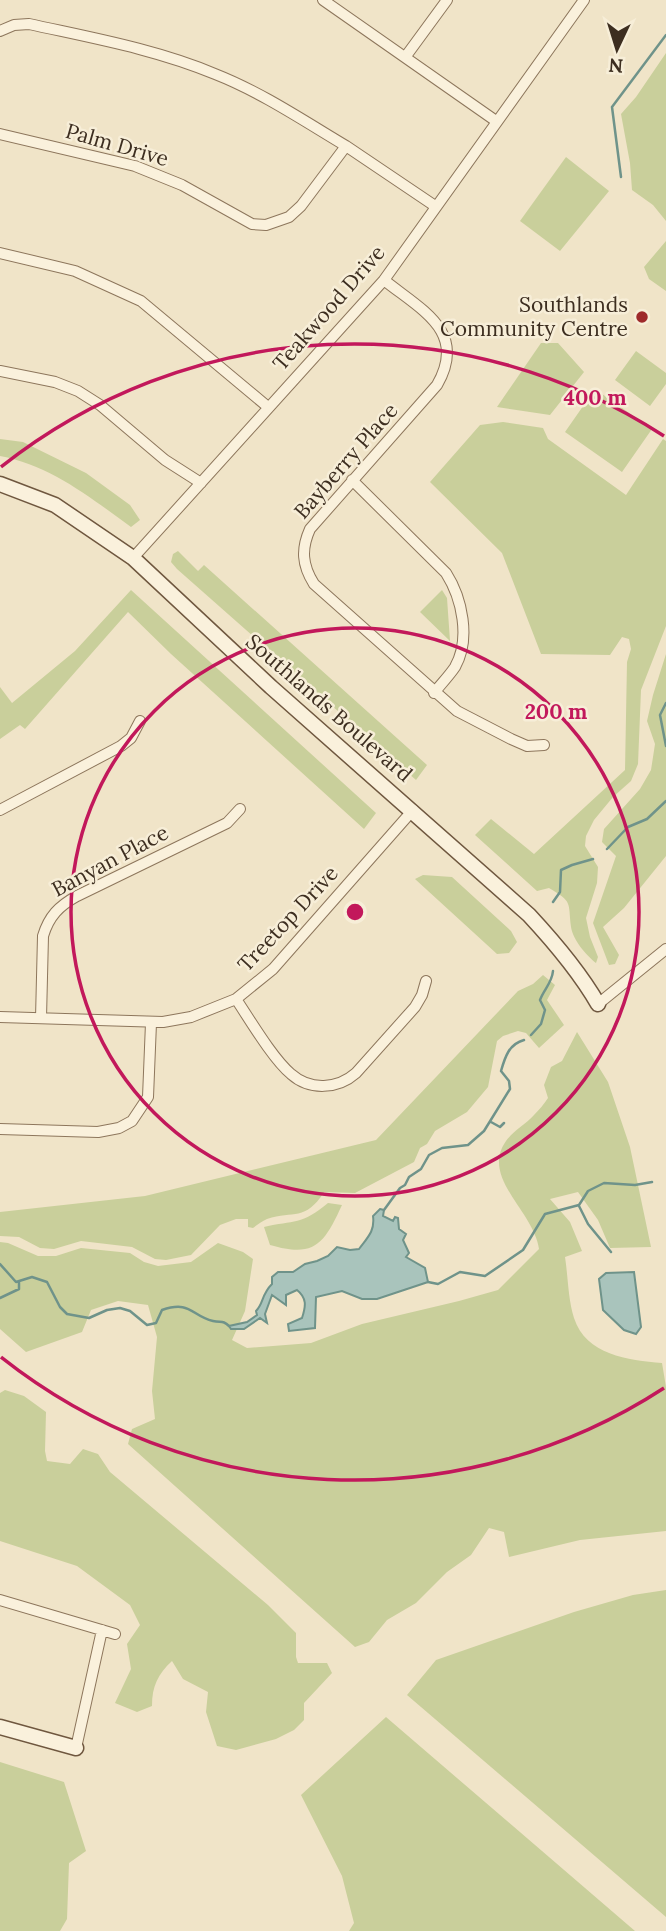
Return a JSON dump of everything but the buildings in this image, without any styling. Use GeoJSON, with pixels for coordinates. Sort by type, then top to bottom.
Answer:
{"type":"FeatureCollection","features":[{"type":"Feature","properties":{"kind":"main road","name":"Southlands Boulevard"},"geometry":{"type":"LineString","coordinates":[[0,484],[55,505],[134,558],[310,722],[414,810],[530,915],[560,949],[598,1004]]}},
{"type":"Feature","properties":{"kind":"main road"},"geometry":{"type":"LineString","coordinates":[[0,1727],[76,1748]]}},
{"type":"Feature","properties":{"kind":"street"},"geometry":{"type":"LineString","coordinates":[[323,0],[496,121]]}},
{"type":"Feature","properties":{"kind":"street"},"geometry":{"type":"LineString","coordinates":[[406,56],[447,0]]}},
{"type":"Feature","properties":{"kind":"street","name":"Teakwood Drive"},"geometry":{"type":"LineString","coordinates":[[134,558],[384,280],[584,0]]}},
{"type":"Feature","properties":{"kind":"street"},"geometry":{"type":"LineString","coordinates":[[0,31],[14,25],[29,24],[141,48],[229,80],[346,146],[435,206]]}},
{"type":"Feature","properties":{"kind":"street","name":"Palm Drive"},"geometry":{"type":"LineString","coordinates":[[0,134],[98,156],[157,174],[252,224],[266,225],[289,217],[301,206],[346,146]]}},
{"type":"Feature","properties":{"kind":"street"},"geometry":{"type":"LineString","coordinates":[[0,253],[75,271],[141,301],[268,407]]}},
{"type":"Feature","properties":{"kind":"street","name":"Bayberry Place"},"geometry":{"type":"LineString","coordinates":[[384,280],[439,324],[445,334],[448,352],[444,373],[437,385],[310,529],[303,543],[305,571],[314,584],[457,711],[527,746],[544,745]]}},
{"type":"Feature","properties":{"kind":"street"},"geometry":{"type":"LineString","coordinates":[[0,371],[55,382],[78,391],[100,405],[165,460],[201,483]]}},
{"type":"Feature","properties":{"kind":"street"},"geometry":{"type":"LineString","coordinates":[[352,480],[446,572],[455,587],[462,617],[461,653],[434,693]]}},
{"type":"Feature","properties":{"kind":"street"},"geometry":{"type":"LineString","coordinates":[[0,810],[121,746],[131,738],[140,721]]}},
{"type":"Feature","properties":{"kind":"street","name":"Banyan Place"},"geometry":{"type":"LineString","coordinates":[[41,1018],[43,936],[55,911],[77,896],[227,823],[240,809]]}},
{"type":"Feature","properties":{"kind":"street","name":"Treetop Drive"},"geometry":{"type":"LineString","coordinates":[[0,1017],[151,1023],[191,1017],[236,999],[273,969],[414,810]]}},
{"type":"Feature","properties":{"kind":"street"},"geometry":{"type":"LineString","coordinates":[[598,1004],[666,949]]}},
{"type":"Feature","properties":{"kind":"street"},"geometry":{"type":"LineString","coordinates":[[236,999],[291,1075],[307,1084],[329,1086],[348,1080],[356,1073],[412,1010],[422,995],[426,981]]}},
{"type":"Feature","properties":{"kind":"street"},"geometry":{"type":"LineString","coordinates":[[0,1129],[98,1132],[119,1128],[132,1121],[148,1097],[151,1023]]}},
{"type":"Feature","properties":{"kind":"street"},"geometry":{"type":"LineString","coordinates":[[0,1600],[115,1634]]}},
{"type":"Feature","properties":{"kind":"street"},"geometry":{"type":"LineString","coordinates":[[76,1748],[102,1630]]}},
{"type":"Feature","properties":{"kind":"green space"},"geometry":{"type":"Polygon","coordinates":[[[666,53],[666,221],[653,205],[632,190],[621,114],[666,53]]]}},
{"type":"Feature","properties":{"kind":"green space"},"geometry":{"type":"Polygon","coordinates":[[[566,157],[609,191],[560,251],[520,221],[566,157]]]}},
{"type":"Feature","properties":{"kind":"green space"},"geometry":{"type":"Polygon","coordinates":[[[666,241],[666,291],[649,279],[644,267],[666,241]]]}},
{"type":"Feature","properties":{"kind":"green space"},"geometry":{"type":"Polygon","coordinates":[[[541,343],[558,343],[584,372],[550,415],[497,407],[541,343]]]}},
{"type":"Feature","properties":{"kind":"green space"},"geometry":{"type":"Polygon","coordinates":[[[636,351],[666,373],[666,384],[650,406],[615,380],[636,351]]]}},
{"type":"Feature","properties":{"kind":"green space"},"geometry":{"type":"Polygon","coordinates":[[[595,389],[652,429],[622,472],[565,432],[595,389]]]}},
{"type":"Feature","properties":{"kind":"green space"},"geometry":{"type":"Polygon","coordinates":[[[503,422],[543,428],[548,439],[626,495],[663,439],[666,441],[666,626],[641,690],[638,764],[631,781],[594,820],[586,836],[585,846],[598,867],[597,883],[586,918],[598,957],[596,963],[574,937],[566,900],[549,888],[537,891],[475,835],[491,819],[534,854],[625,770],[627,662],[631,649],[629,639],[622,637],[610,655],[541,654],[502,553],[430,482],[480,425],[503,422]]]}},
{"type":"Feature","properties":{"kind":"green space"},"geometry":{"type":"Polygon","coordinates":[[[0,439],[23,442],[86,473],[130,505],[140,520],[131,527],[53,475],[18,460],[0,456],[0,439]]]}},
{"type":"Feature","properties":{"kind":"green space"},"geometry":{"type":"Polygon","coordinates":[[[178,551],[198,571],[204,565],[427,765],[416,780],[177,569],[171,562],[173,554],[178,551]]]}},
{"type":"Feature","properties":{"kind":"green space"},"geometry":{"type":"Polygon","coordinates":[[[131,590],[376,813],[364,829],[128,612],[25,729],[20,725],[0,739],[0,687],[12,703],[75,651],[131,590]]]}},
{"type":"Feature","properties":{"kind":"green space"},"geometry":{"type":"Polygon","coordinates":[[[442,590],[447,598],[450,641],[420,612],[442,590]]]}},
{"type":"Feature","properties":{"kind":"green space"},"geometry":{"type":"Polygon","coordinates":[[[666,654],[666,856],[624,908],[603,927],[619,955],[615,964],[609,965],[593,923],[616,856],[602,842],[604,829],[640,789],[651,770],[655,744],[647,721],[666,654]]]}},
{"type":"Feature","properties":{"kind":"green space"},"geometry":{"type":"Polygon","coordinates":[[[423,875],[452,877],[511,931],[517,942],[509,953],[497,954],[415,879],[423,875]]]}},
{"type":"Feature","properties":{"kind":"green space"},"geometry":{"type":"Polygon","coordinates":[[[543,975],[555,985],[547,1000],[564,1025],[539,1048],[526,1033],[518,1031],[503,1036],[497,1041],[488,1087],[467,1112],[435,1131],[427,1144],[420,1148],[414,1162],[355,1193],[324,1192],[311,1208],[267,1219],[253,1228],[248,1227],[248,1219],[236,1219],[220,1225],[191,1255],[166,1260],[155,1259],[132,1247],[81,1241],[54,1249],[40,1248],[19,1237],[0,1236],[0,1212],[145,1196],[376,1140],[518,991],[533,984],[543,975]]]}},
{"type":"Feature","properties":{"kind":"green space"},"geometry":{"type":"Polygon","coordinates":[[[577,1032],[608,1082],[630,1147],[651,1247],[610,1248],[598,1220],[578,1192],[550,1199],[570,1222],[582,1251],[565,1257],[572,1311],[580,1330],[598,1348],[610,1353],[662,1363],[666,1387],[666,1531],[580,1540],[509,1557],[504,1532],[489,1528],[471,1555],[447,1572],[416,1603],[387,1620],[369,1642],[355,1647],[128,1444],[132,1429],[155,1419],[152,1391],[157,1337],[148,1305],[118,1301],[91,1310],[82,1332],[26,1352],[0,1329],[0,1242],[38,1256],[56,1256],[81,1248],[130,1253],[144,1262],[158,1266],[191,1262],[218,1243],[243,1252],[253,1259],[245,1311],[232,1340],[247,1348],[311,1343],[362,1324],[498,1290],[539,1249],[528,1221],[504,1181],[499,1168],[500,1155],[509,1137],[540,1109],[548,1098],[544,1085],[551,1067],[562,1061],[577,1032]]]}},
{"type":"Feature","properties":{"kind":"green space"},"geometry":{"type":"Polygon","coordinates":[[[328,1203],[342,1205],[329,1230],[316,1244],[298,1250],[270,1245],[264,1227],[304,1218],[328,1203]]]}},
{"type":"Feature","properties":{"kind":"green space"},"geometry":{"type":"Polygon","coordinates":[[[5,1390],[24,1396],[46,1412],[47,1461],[70,1464],[83,1449],[98,1454],[110,1472],[268,1605],[296,1633],[298,1663],[327,1663],[332,1673],[304,1703],[304,1720],[294,1730],[276,1739],[236,1750],[217,1746],[206,1712],[208,1692],[183,1679],[172,1661],[157,1681],[152,1706],[137,1712],[115,1703],[131,1669],[127,1644],[140,1625],[130,1605],[77,1566],[0,1541],[0,1393],[5,1390]]]}},
{"type":"Feature","properties":{"kind":"green space"},"geometry":{"type":"Polygon","coordinates":[[[666,1590],[666,1917],[407,1695],[436,1660],[574,1612],[633,1595],[666,1590]]]}},
{"type":"Feature","properties":{"kind":"green space"},"geometry":{"type":"Polygon","coordinates":[[[386,1717],[635,1931],[349,1931],[354,1923],[342,1876],[301,1795],[386,1717]]]}},
{"type":"Feature","properties":{"kind":"green space"},"geometry":{"type":"Polygon","coordinates":[[[0,1762],[64,1782],[86,1851],[69,1863],[67,1919],[60,1931],[0,1931],[0,1762]]]}},
{"type":"Feature","properties":{"kind":"water"},"geometry":{"type":"Polygon","coordinates":[[[380,1209],[384,1210],[383,1216],[393,1221],[395,1217],[398,1218],[399,1229],[406,1234],[403,1240],[409,1253],[406,1257],[425,1268],[428,1282],[377,1299],[362,1299],[342,1291],[316,1297],[315,1328],[289,1331],[288,1324],[302,1318],[305,1306],[303,1296],[297,1290],[286,1295],[286,1305],[272,1295],[265,1314],[267,1323],[260,1318],[244,1329],[231,1329],[229,1326],[247,1322],[257,1315],[256,1311],[272,1284],[272,1277],[278,1272],[293,1272],[305,1264],[328,1256],[337,1247],[359,1249],[372,1230],[373,1216],[380,1209]]]}},
{"type":"Feature","properties":{"kind":"water"},"geometry":{"type":"Polygon","coordinates":[[[634,1272],[641,1327],[636,1334],[624,1330],[603,1310],[599,1279],[606,1273],[634,1272]]]}},
{"type":"Feature","properties":{"kind":"waterway"},"geometry":{"type":"LineString","coordinates":[[621,177],[612,107],[666,35]]}},
{"type":"Feature","properties":{"kind":"waterway"},"geometry":{"type":"LineString","coordinates":[[666,703],[660,715],[666,746]]}},
{"type":"Feature","properties":{"kind":"waterway"},"geometry":{"type":"LineString","coordinates":[[607,849],[628,827],[647,819],[666,801]]}},
{"type":"Feature","properties":{"kind":"waterway"},"geometry":{"type":"LineString","coordinates":[[553,902],[560,892],[561,870],[593,859]]}},
{"type":"Feature","properties":{"kind":"waterway"},"geometry":{"type":"LineString","coordinates":[[531,1035],[541,1024],[545,1010],[540,1000],[553,971]]}},
{"type":"Feature","properties":{"kind":"waterway"},"geometry":{"type":"LineString","coordinates":[[384,1210],[409,1177],[421,1169],[429,1155],[442,1148],[468,1145],[484,1131],[510,1089],[509,1081],[501,1071],[506,1056],[511,1048],[524,1040]]}},
{"type":"Feature","properties":{"kind":"waterway"},"geometry":{"type":"LineString","coordinates":[[491,1122],[500,1127],[504,1123]]}},
{"type":"Feature","properties":{"kind":"waterway"},"geometry":{"type":"LineString","coordinates":[[428,1282],[438,1284],[460,1272],[485,1276],[523,1250],[545,1214],[579,1205],[588,1191],[604,1183],[635,1185],[652,1182]]}},
{"type":"Feature","properties":{"kind":"waterway"},"geometry":{"type":"LineString","coordinates":[[579,1206],[588,1224],[611,1252]]}},
{"type":"Feature","properties":{"kind":"waterway"},"geometry":{"type":"LineString","coordinates":[[0,1264],[16,1282],[32,1277],[47,1282],[60,1307],[67,1314],[89,1318],[120,1308],[130,1311],[147,1325],[156,1323],[162,1310],[179,1307],[229,1326]]}},
{"type":"Feature","properties":{"kind":"waterway"},"geometry":{"type":"LineString","coordinates":[[0,1298],[19,1289],[19,1282]]}},
{"type":"Feature","properties":{"kind":"place","name":"Southlands Community Centre"},"geometry":{"type":"Point","coordinates":[642,317]}}]}
